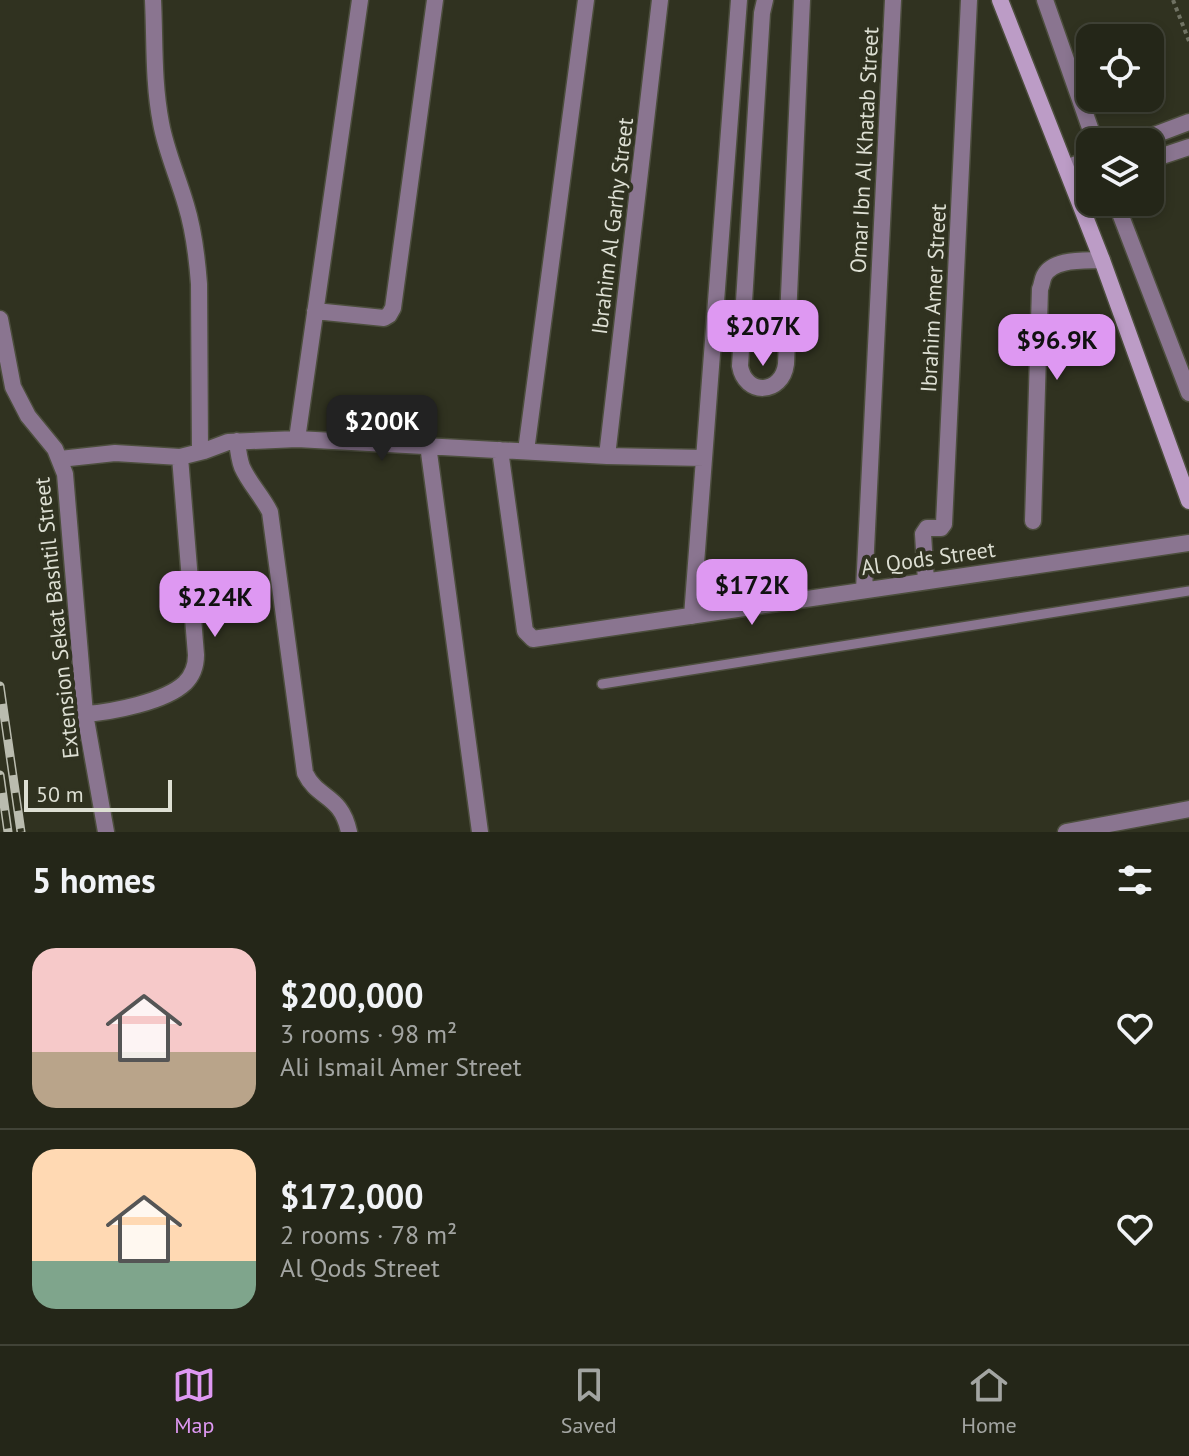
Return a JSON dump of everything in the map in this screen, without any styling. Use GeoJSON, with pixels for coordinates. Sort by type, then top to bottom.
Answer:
{"type":"FeatureCollection","features":[{"type":"Feature","properties":{"kind":"street"},"geometry":{"type":"LineString","coordinates":[[153,0],[154,67],[161,124],[188,209],[197,258],[200,452]]}},
{"type":"Feature","properties":{"kind":"street"},"geometry":{"type":"LineString","coordinates":[[297,439],[360,0]]}},
{"type":"Feature","properties":{"kind":"street"},"geometry":{"type":"LineString","coordinates":[[315,311],[384,318],[393,308],[435,0]]}},
{"type":"Feature","properties":{"kind":"street"},"geometry":{"type":"LineString","coordinates":[[526,451],[586,0]]}},
{"type":"Feature","properties":{"kind":"street","name":"Ibrahim Al Garhy Street"},"geometry":{"type":"LineString","coordinates":[[607,456],[660,0]]}},
{"type":"Feature","properties":{"kind":"street"},"geometry":{"type":"LineString","coordinates":[[692,616],[739,0]]}},
{"type":"Feature","properties":{"kind":"street"},"geometry":{"type":"LineString","coordinates":[[765,0],[740,366],[750,384],[764,388],[777,383],[786,364],[802,0]]}},
{"type":"Feature","properties":{"kind":"street","name":"Omar Ibn Al Khatab Street"},"geometry":{"type":"LineString","coordinates":[[864,590],[893,0]]}},
{"type":"Feature","properties":{"kind":"street","name":"Ibrahim Amer Street"},"geometry":{"type":"LineString","coordinates":[[926,581],[923,534],[927,528],[941,528],[944,524],[969,0]]}},
{"type":"Feature","properties":{"kind":"street"},"geometry":{"type":"LineString","coordinates":[[1000,0],[1102,260],[1189,501]]}},
{"type":"Feature","properties":{"kind":"street"},"geometry":{"type":"LineString","coordinates":[[1045,0],[1090,128]]}},
{"type":"Feature","properties":{"kind":"street"},"geometry":{"type":"LineString","coordinates":[[1164,131],[1189,122]]}},
{"type":"Feature","properties":{"kind":"street"},"geometry":{"type":"LineString","coordinates":[[1164,155],[1189,147]]}},
{"type":"Feature","properties":{"kind":"street"},"geometry":{"type":"LineString","coordinates":[[1066,168],[1076,164]]}},
{"type":"Feature","properties":{"kind":"street"},"geometry":{"type":"LineString","coordinates":[[1121,216],[1189,393]]}},
{"type":"Feature","properties":{"kind":"street"},"geometry":{"type":"LineString","coordinates":[[1033,521],[1040,289],[1044,274],[1052,267],[1102,260]]}},
{"type":"Feature","properties":{"kind":"street","name":"Extension Sekat Bashtil Street"},"geometry":{"type":"LineString","coordinates":[[0,319],[9,373],[19,401],[55,449],[67,490],[85,714],[106,832]]}},
{"type":"Feature","properties":{"kind":"street"},"geometry":{"type":"LineString","coordinates":[[60,459],[115,453],[180,457],[237,441],[297,439],[607,456],[704,458]]}},
{"type":"Feature","properties":{"kind":"street"},"geometry":{"type":"LineString","coordinates":[[237,441],[243,469],[270,512],[305,773],[313,786],[341,810],[349,832]]}},
{"type":"Feature","properties":{"kind":"street"},"geometry":{"type":"LineString","coordinates":[[428,445],[480,832]]}},
{"type":"Feature","properties":{"kind":"street","name":"Al Qods Street"},"geometry":{"type":"LineString","coordinates":[[500,450],[526,635],[537,639],[1189,543]]}},
{"type":"Feature","properties":{"kind":"street"},"geometry":{"type":"LineString","coordinates":[[85,714],[126,708],[169,693],[185,684],[194,670],[196,655],[180,457]]}},
{"type":"Feature","properties":{"kind":"street"},"geometry":{"type":"LineString","coordinates":[[1066,832],[1189,809]]}},
{"type":"Feature","properties":{"kind":"lane"},"geometry":{"type":"LineString","coordinates":[[602,684],[1189,591]]}},
{"type":"Feature","properties":{"kind":"path"},"geometry":{"type":"LineString","coordinates":[[1173,0],[1189,41]]}},
{"type":"Feature","properties":{"kind":"railway"},"geometry":{"type":"LineString","coordinates":[[0,686],[21,832]]}},
{"type":"Feature","properties":{"kind":"railway"},"geometry":{"type":"LineString","coordinates":[[0,775],[8,832]]}}]}
